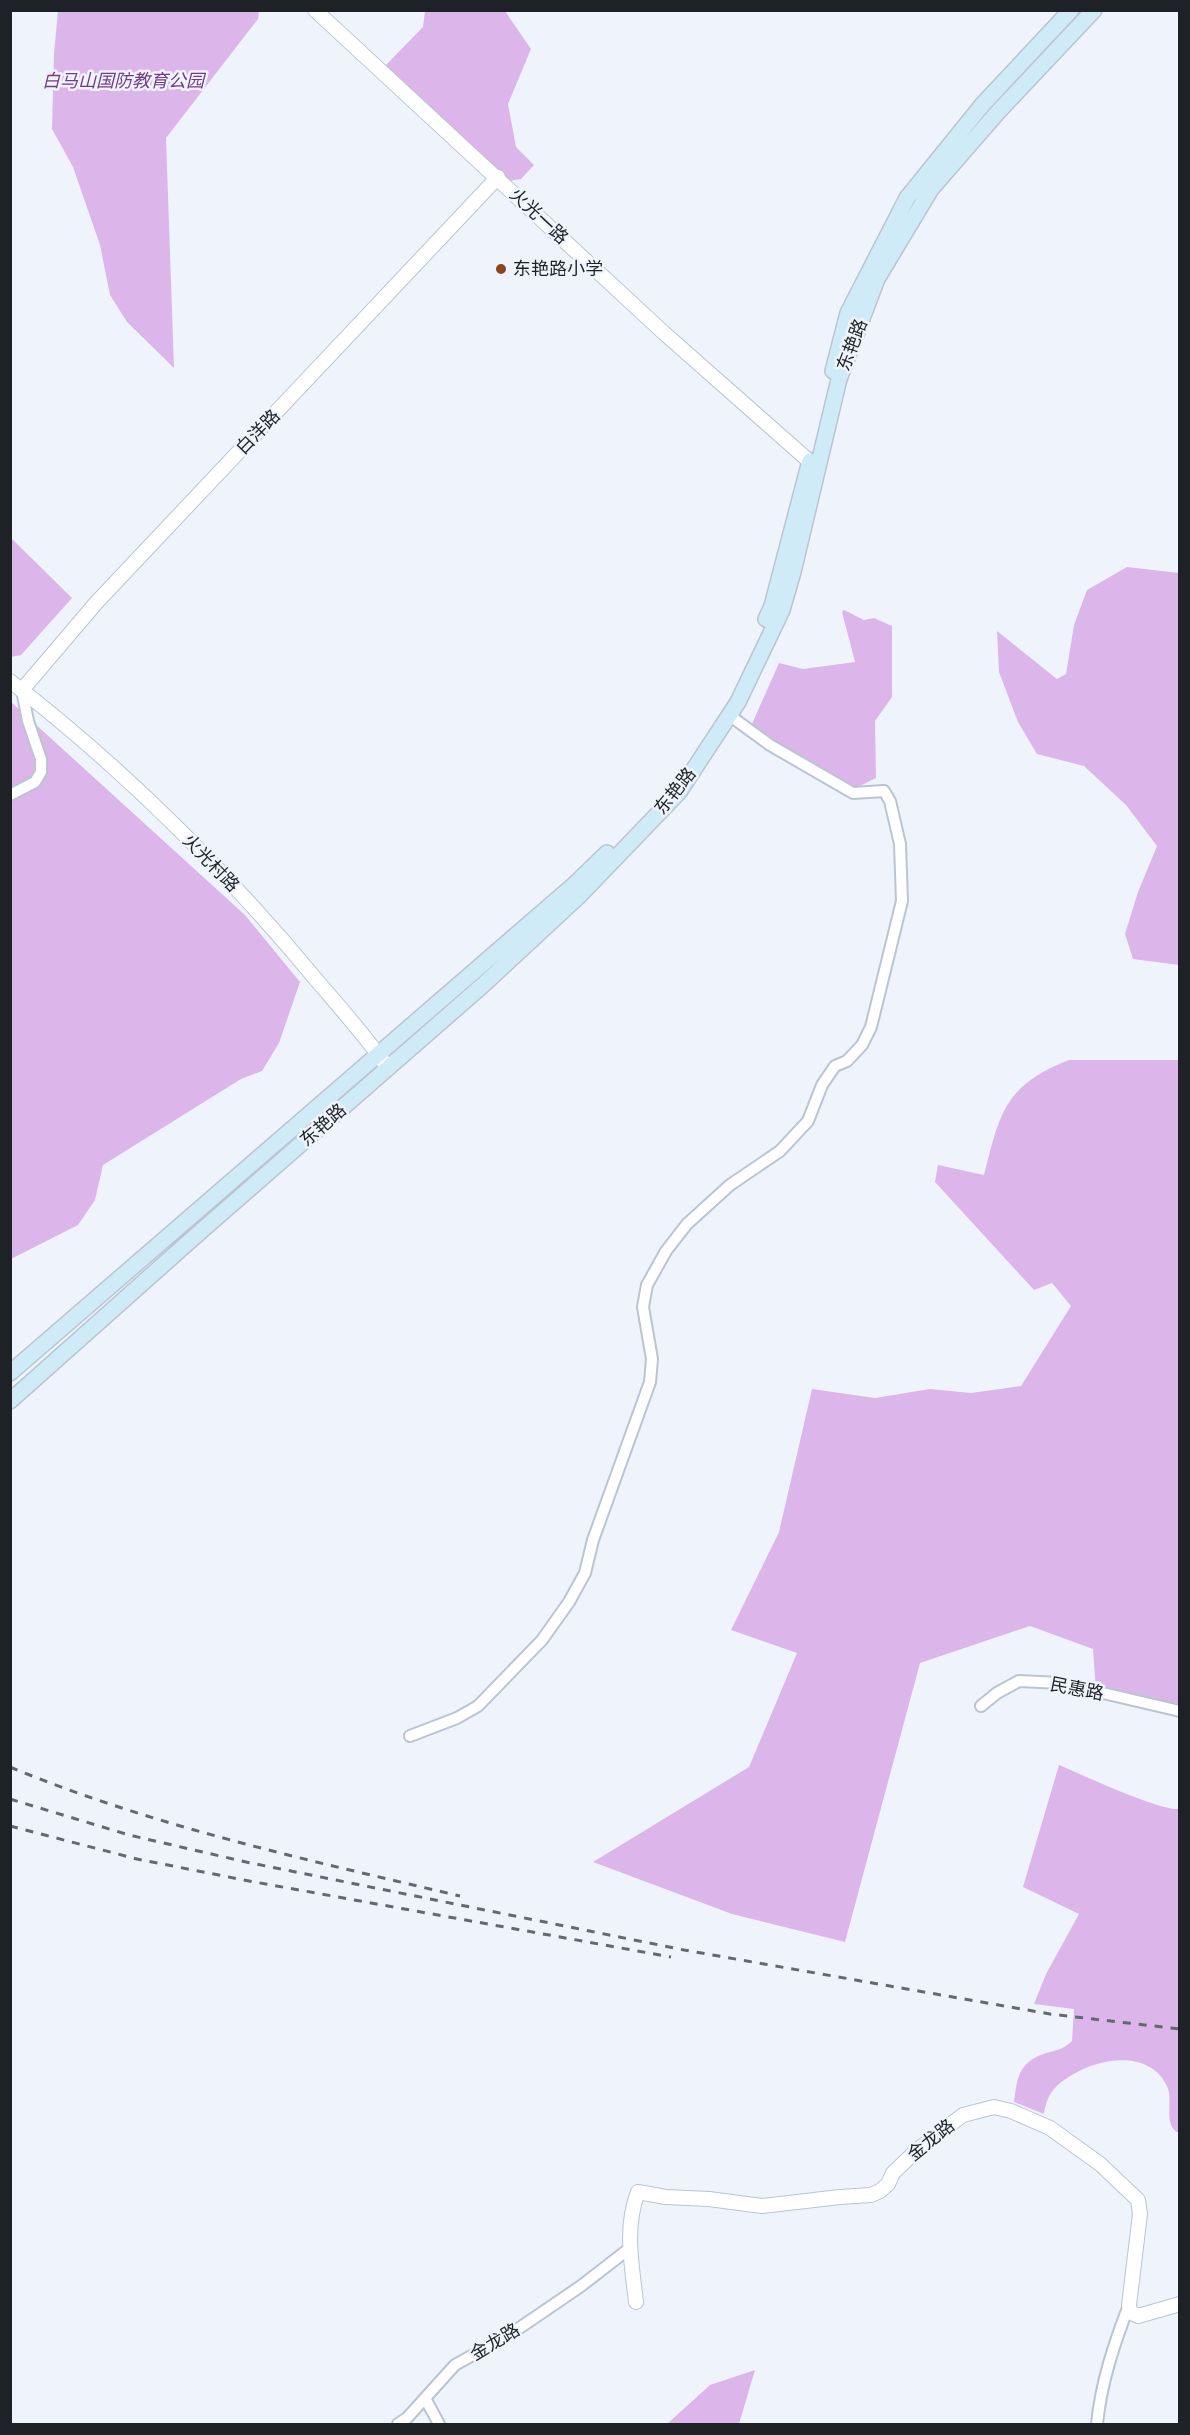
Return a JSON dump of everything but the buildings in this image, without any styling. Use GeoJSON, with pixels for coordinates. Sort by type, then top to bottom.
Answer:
{"type":"FeatureCollection","features":[{"type":"Feature","properties":{"kind":"main road","name":"东艳路"},"geometry":{"type":"LineString","coordinates":[[10,1401],[183,1246],[483,985],[579,896],[679,792],[738,702],[782,610],[848,313],[907,198],[983,104],[1071,10]]}},
{"type":"Feature","properties":{"kind":"main road","name":"东艳路"},"geometry":{"type":"LineString","coordinates":[[10,1373],[575,885],[670,789],[730,696],[772,606],[839,379],[877,279],[931,189],[997,113],[1094,10]]}},
{"type":"Feature","properties":{"kind":"street","name":"火光一路"},"geometry":{"type":"LineString","coordinates":[[315,10],[498,177],[672,341],[814,465]]}},
{"type":"Feature","properties":{"kind":"street","name":"白洋路"},"geometry":{"type":"LineString","coordinates":[[22,690],[96,603],[498,177]]}},
{"type":"Feature","properties":{"kind":"street","name":"火光村路"},"geometry":{"type":"LineString","coordinates":[[10,681],[135,786],[211,862],[277,932],[388,1068]]}},
{"type":"Feature","properties":{"kind":"street"},"geometry":{"type":"LineString","coordinates":[[10,795],[35,782],[41,772],[40,759],[28,721],[22,690]]}},
{"type":"Feature","properties":{"kind":"street"},"geometry":{"type":"LineString","coordinates":[[410,1736],[457,1718],[478,1706],[542,1640],[569,1602],[585,1573],[593,1540],[650,1382],[652,1359],[643,1307],[647,1285],[666,1251],[687,1224],[730,1185],[780,1151],[808,1121],[822,1085],[835,1066],[847,1061],[862,1045],[871,1027],[902,901],[900,844],[890,801],[884,790],[854,793],[770,745],[729,715]]}},
{"type":"Feature","properties":{"kind":"street","name":"民惠路"},"geometry":{"type":"LineString","coordinates":[[981,1706],[997,1692],[1019,1681],[1060,1683],[1179,1711]]}},
{"type":"Feature","properties":{"kind":"street","name":"金龙路"},"geometry":{"type":"LineString","coordinates":[[636,2302],[630,2248],[630,2223],[638,2192],[666,2197],[709,2199],[762,2206],[871,2195],[888,2184],[893,2173],[917,2150],[963,2115],[994,2107],[1011,2110],[1050,2128],[1100,2164],[1138,2200],[1140,2214],[1129,2305]]}},
{"type":"Feature","properties":{"kind":"street","name":"金龙路"},"geometry":{"type":"LineString","coordinates":[[398,2424],[426,2398],[455,2365],[521,2327],[581,2286],[630,2248]]}},
{"type":"Feature","properties":{"kind":"street"},"geometry":{"type":"LineString","coordinates":[[1129,2305],[1130,2312],[1138,2316],[1179,2304]]}},
{"type":"Feature","properties":{"kind":"street"},"geometry":{"type":"LineString","coordinates":[[1097,2424],[1099,2403],[1115,2343],[1129,2305]]}},
{"type":"Feature","properties":{"kind":"street"},"geometry":{"type":"LineString","coordinates":[[426,2398],[439,2424]]}},
{"type":"Feature","properties":{"kind":"green space","name":"白马山国防教育公园"},"geometry":{"type":"Polygon","coordinates":[[[58,11],[259,11],[258,19],[166,138],[174,368],[127,322],[110,295],[100,245],[73,167],[52,129],[54,53],[58,11]]]}},
{"type":"Feature","properties":{"kind":"green space"},"geometry":{"type":"Polygon","coordinates":[[[425,11],[505,11],[531,49],[508,104],[516,147],[534,165],[521,179],[509,181],[385,66],[423,27],[425,11]]]}},
{"type":"Feature","properties":{"kind":"green space"},"geometry":{"type":"Polygon","coordinates":[[[11,538],[72,598],[21,655],[11,657],[11,538]]]}},
{"type":"Feature","properties":{"kind":"green space"},"geometry":{"type":"Polygon","coordinates":[[[1127,567],[1179,573],[1179,965],[1133,959],[1125,934],[1138,892],[1157,846],[1126,805],[1084,766],[1037,754],[1018,722],[999,672],[997,631],[1057,679],[1066,674],[1074,625],[1087,590],[1127,567]]]}},
{"type":"Feature","properties":{"kind":"green space"},"geometry":{"type":"Polygon","coordinates":[[[844,610],[864,620],[874,618],[892,626],[892,697],[875,721],[876,778],[854,789],[751,726],[779,663],[803,669],[855,662],[842,612],[844,610]]]}},
{"type":"Feature","properties":{"kind":"green space"},"geometry":{"type":"Polygon","coordinates":[[[11,702],[245,915],[300,982],[279,1043],[262,1071],[241,1079],[103,1165],[95,1200],[78,1225],[11,1259],[11,702]]]}},
{"type":"Feature","properties":{"kind":"green space"},"geometry":{"type":"Polygon","coordinates":[[[1069,1060],[1179,1060],[1179,1711],[1096,1692],[1093,1649],[1030,1626],[920,1663],[845,1942],[732,1914],[593,1862],[749,1767],[797,1653],[731,1630],[779,1532],[812,1389],[875,1398],[930,1389],[971,1393],[1021,1386],[1071,1306],[1052,1283],[1034,1290],[935,1182],[938,1165],[984,1175],[995,1134],[1008,1103],[1031,1080],[1069,1060]]]}},
{"type":"Feature","properties":{"kind":"green space"},"geometry":{"type":"Polygon","coordinates":[[[1059,1765],[1139,1799],[1179,1809],[1179,2133],[1171,2124],[1167,2086],[1159,2074],[1137,2062],[1110,2061],[1072,2075],[1053,2091],[1047,2101],[1044,2114],[1014,2102],[1018,2078],[1025,2066],[1037,2057],[1063,2048],[1072,2041],[1074,2009],[1034,2004],[1046,1974],[1079,1914],[1023,1887],[1059,1765]]]}},
{"type":"Feature","properties":{"kind":"green space"},"geometry":{"type":"Polygon","coordinates":[[[755,2370],[739,2424],[667,2424],[710,2385],[755,2370]]]}},
{"type":"Feature","properties":{"kind":"railway"},"geometry":{"type":"LineString","coordinates":[[10,1767],[176,1825],[460,1896]]}},
{"type":"Feature","properties":{"kind":"railway"},"geometry":{"type":"LineString","coordinates":[[10,1799],[129,1835],[246,1862],[684,1950],[1050,2014],[1180,2029]]}},
{"type":"Feature","properties":{"kind":"railway"},"geometry":{"type":"LineString","coordinates":[[10,1826],[137,1859],[671,1957]]}},
{"type":"Feature","properties":{"kind":"place","name":"东艳路小学"},"geometry":{"type":"Point","coordinates":[501,269]}}]}
